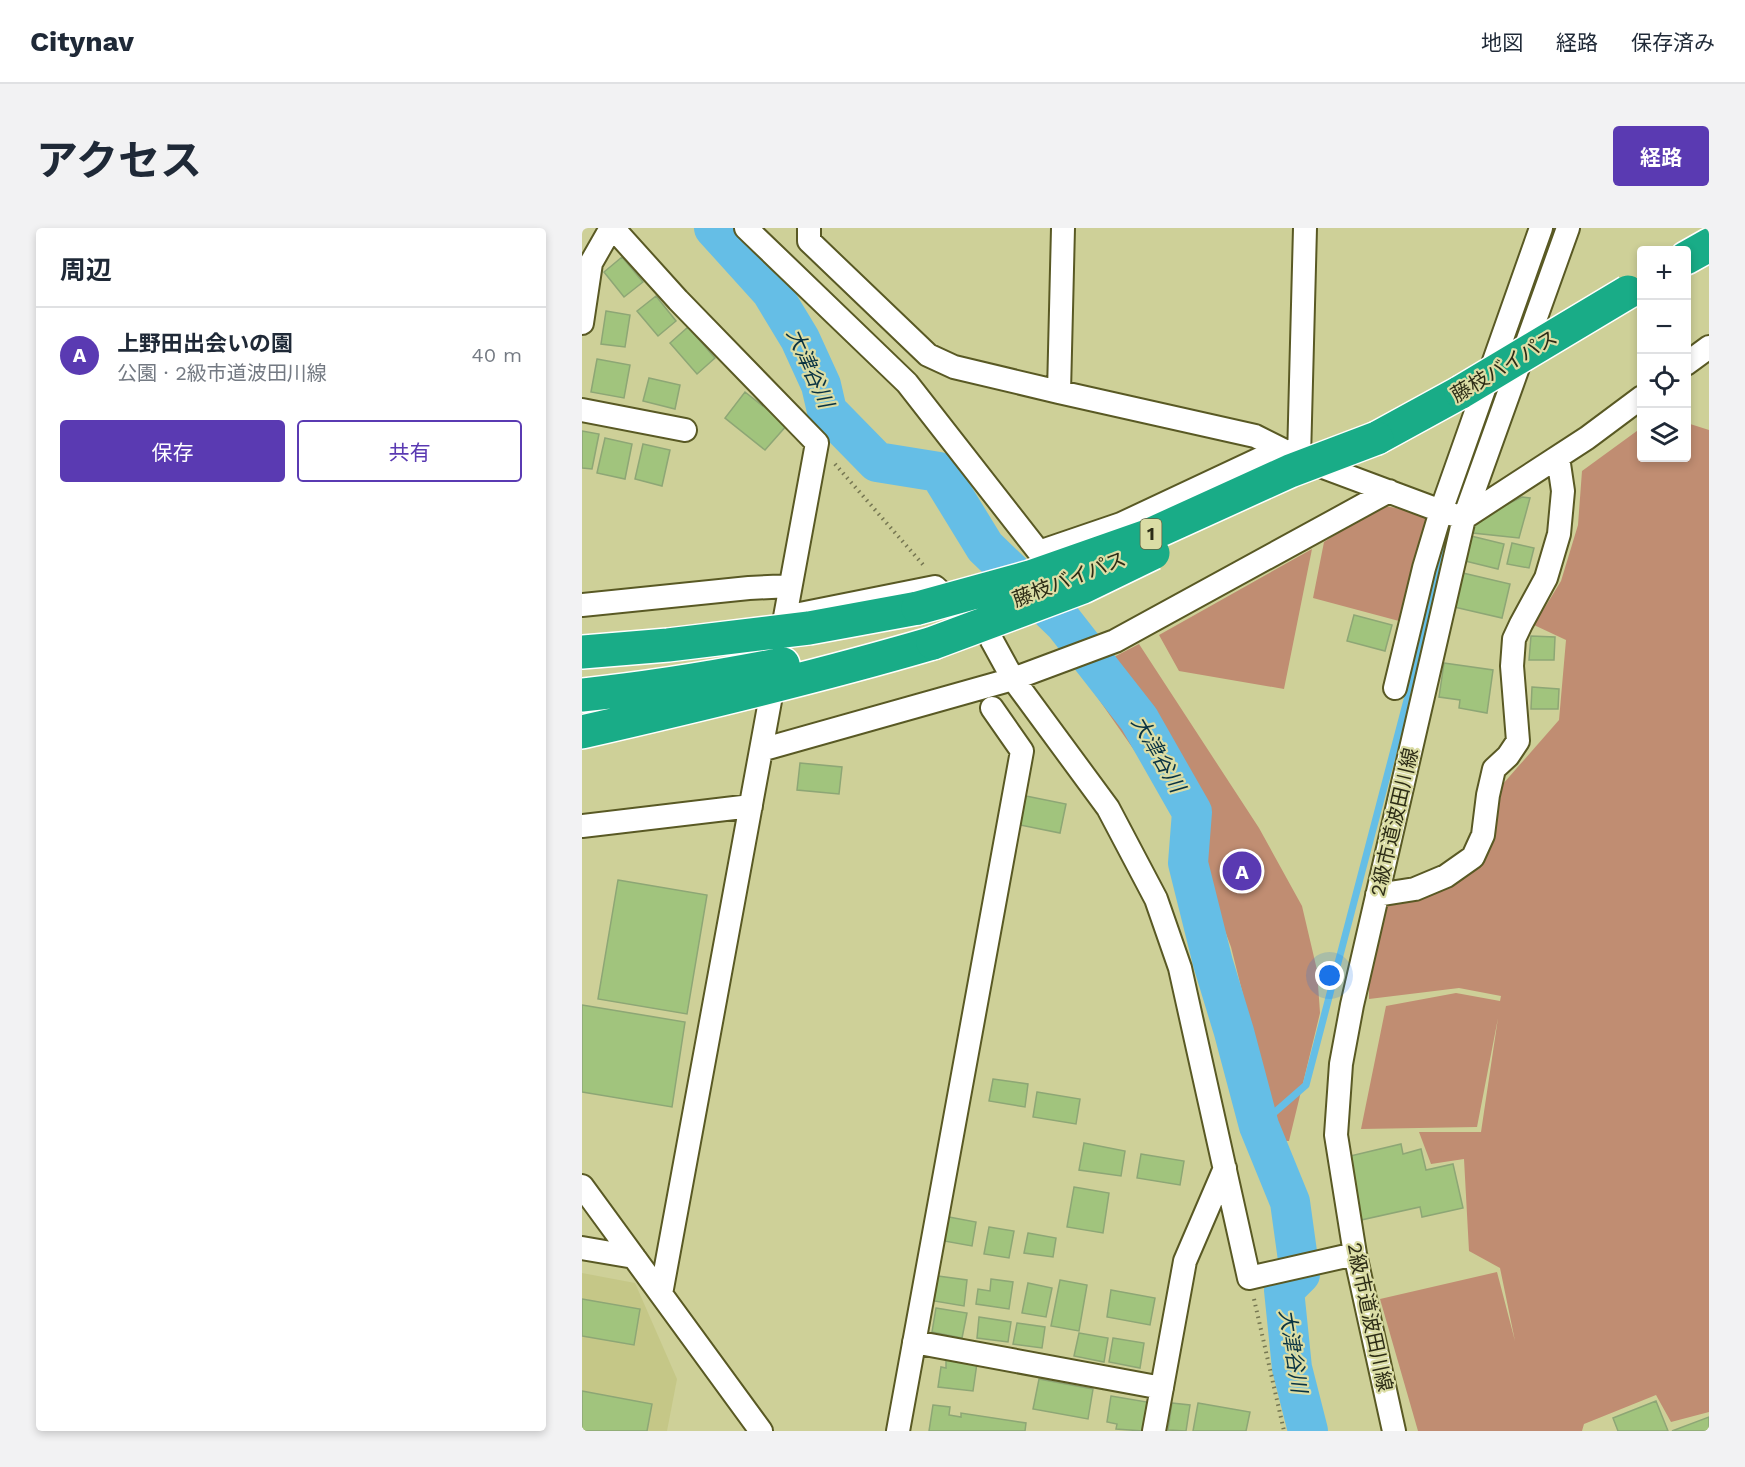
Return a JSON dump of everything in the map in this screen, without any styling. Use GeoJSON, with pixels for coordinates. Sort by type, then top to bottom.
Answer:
{"type":"FeatureCollection","features":[{"type":"Feature","properties":{"kind":"highway"},"geometry":{"type":"LineString","coordinates":[[1691,255],[1709,245]]}},
{"type":"Feature","properties":{"kind":"highway","name":"藤枝バイパス"},"geometry":{"type":"LineString","coordinates":[[927,626],[1083,587],[1298,483],[1461,392],[1635,288]]}},
{"type":"Feature","properties":{"kind":"highway","name":"1"},"geometry":{"type":"LineString","coordinates":[[582,732],[842,670],[1030,577],[1147,536],[1290,471],[1377,438]]}},
{"type":"Feature","properties":{"kind":"highway","name":"1"},"geometry":{"type":"LineString","coordinates":[[582,652],[668,645],[809,628],[927,626]]}},
{"type":"Feature","properties":{"kind":"highway","name":"1"},"geometry":{"type":"LineString","coordinates":[[582,695],[714,677],[806,660],[927,626]]}},
{"type":"Feature","properties":{"kind":"street"},"geometry":{"type":"LineString","coordinates":[[582,323],[591,263],[612,228],[678,300],[817,442],[785,617],[935,587],[990,637],[1108,808],[1156,899],[1180,968],[1249,1278],[1355,1254]]}},
{"type":"Feature","properties":{"kind":"street"},"geometry":{"type":"LineString","coordinates":[[746,228],[907,383],[1039,552],[1121,524],[1290,453]]}},
{"type":"Feature","properties":{"kind":"street"},"geometry":{"type":"LineString","coordinates":[[809,228],[808,241],[928,355],[954,367],[1255,436],[1290,453],[1389,492],[1464,518],[1587,438],[1637,400]]}},
{"type":"Feature","properties":{"kind":"street"},"geometry":{"type":"LineString","coordinates":[[1059,392],[1063,228]]}},
{"type":"Feature","properties":{"kind":"street"},"geometry":{"type":"LineString","coordinates":[[1290,453],[1305,228]]}},
{"type":"Feature","properties":{"kind":"street"},"geometry":{"type":"LineString","coordinates":[[1395,688],[1424,568],[1441,511],[1541,228]]}},
{"type":"Feature","properties":{"kind":"street","name":"2級市道波田川線"},"geometry":{"type":"LineString","coordinates":[[1394,1431],[1355,1254],[1336,1135],[1343,1054],[1352,1005],[1464,518],[1568,228]]}},
{"type":"Feature","properties":{"kind":"street"},"geometry":{"type":"LineString","coordinates":[[1691,360],[1709,347]]}},
{"type":"Feature","properties":{"kind":"street"},"geometry":{"type":"LineString","coordinates":[[582,411],[685,430]]}},
{"type":"Feature","properties":{"kind":"street"},"geometry":{"type":"LineString","coordinates":[[1377,895],[1415,889],[1446,876],[1473,857],[1483,835],[1494,769],[1508,756],[1518,741],[1512,666],[1514,639],[1546,579],[1559,534],[1563,492],[1558,457]]}},
{"type":"Feature","properties":{"kind":"street"},"geometry":{"type":"LineString","coordinates":[[761,750],[1017,677],[1115,641],[1389,492]]}},
{"type":"Feature","properties":{"kind":"street"},"geometry":{"type":"LineString","coordinates":[[582,605],[790,586]]}},
{"type":"Feature","properties":{"kind":"street"},"geometry":{"type":"LineString","coordinates":[[661,1294],[770,701]]}},
{"type":"Feature","properties":{"kind":"street"},"geometry":{"type":"LineString","coordinates":[[898,1431],[1022,751],[992,708]]}},
{"type":"Feature","properties":{"kind":"street"},"geometry":{"type":"LineString","coordinates":[[582,826],[751,806]]}},
{"type":"Feature","properties":{"kind":"street"},"geometry":{"type":"LineString","coordinates":[[1154,1431],[1185,1262],[1225,1168]]}},
{"type":"Feature","properties":{"kind":"street"},"geometry":{"type":"LineString","coordinates":[[582,1186],[761,1431]]}},
{"type":"Feature","properties":{"kind":"street"},"geometry":{"type":"LineString","coordinates":[[582,1248],[634,1257]]}},
{"type":"Feature","properties":{"kind":"street"},"geometry":{"type":"LineString","coordinates":[[914,1342],[1162,1388]]}},
{"type":"Feature","properties":{"kind":"path"},"geometry":{"type":"LineString","coordinates":[[817,442],[930,573]]}},
{"type":"Feature","properties":{"kind":"path"},"geometry":{"type":"LineString","coordinates":[[1249,1278],[1284,1431]]}},
{"type":"Feature","properties":{"kind":"shaded area"},"geometry":{"type":"Polygon","coordinates":[[[1691,424],[1709,430],[1709,1412],[1671,1422],[1656,1395],[1584,1424],[1582,1431],[1418,1431],[1380,1299],[1497,1272],[1515,1341],[1500,1268],[1469,1251],[1464,1159],[1431,1164],[1419,1132],[1481,1132],[1498,1018],[1477,1127],[1361,1129],[1386,1006],[1456,993],[1500,1001],[1501,996],[1459,988],[1369,999],[1369,963],[1381,898],[1469,870],[1486,840],[1502,785],[1559,720],[1566,640],[1534,625],[1561,581],[1578,525],[1582,471],[1637,431],[1637,462],[1691,462],[1691,424]]]}},
{"type":"Feature","properties":{"kind":"shaded area"},"geometry":{"type":"Polygon","coordinates":[[[1381,505],[1435,516],[1399,621],[1313,598],[1324,542],[1381,505]]]}},
{"type":"Feature","properties":{"kind":"shaded area"},"geometry":{"type":"Polygon","coordinates":[[[1312,549],[1284,689],[1179,671],[1159,635],[1312,549]]]}},
{"type":"Feature","properties":{"kind":"shaded area"},"geometry":{"type":"Polygon","coordinates":[[[1139,644],[1259,828],[1302,906],[1317,970],[1320,1013],[1289,1141],[1275,1141],[1268,1095],[1231,947],[1189,835],[1148,770],[1081,674],[1139,644]]]}},
{"type":"Feature","properties":{"kind":"shaded area"},"geometry":{"type":"Polygon","coordinates":[[[582,1273],[635,1283],[677,1379],[667,1431],[582,1431],[582,1273]]]}},
{"type":"Feature","properties":{"kind":"building"},"geometry":{"type":"Polygon","coordinates":[[[622,257],[643,282],[624,297],[604,272],[622,257]]]}},
{"type":"Feature","properties":{"kind":"building"},"geometry":{"type":"Polygon","coordinates":[[[656,296],[676,321],[658,336],[637,311],[656,296]]]}},
{"type":"Feature","properties":{"kind":"building"},"geometry":{"type":"Polygon","coordinates":[[[606,311],[630,315],[625,347],[601,344],[606,311]]]}},
{"type":"Feature","properties":{"kind":"building"},"geometry":{"type":"Polygon","coordinates":[[[688,327],[715,358],[697,374],[670,343],[688,327]]]}},
{"type":"Feature","properties":{"kind":"building"},"geometry":{"type":"Polygon","coordinates":[[[597,359],[630,365],[624,398],[591,392],[597,359]]]}},
{"type":"Feature","properties":{"kind":"building"},"geometry":{"type":"Polygon","coordinates":[[[649,378],[680,385],[675,409],[643,401],[649,378]]]}},
{"type":"Feature","properties":{"kind":"building"},"geometry":{"type":"Polygon","coordinates":[[[745,392],[787,425],[765,450],[725,418],[745,392]]]}},
{"type":"Feature","properties":{"kind":"building"},"geometry":{"type":"Polygon","coordinates":[[[582,431],[599,434],[592,469],[582,468],[582,431]]]}},
{"type":"Feature","properties":{"kind":"building"},"geometry":{"type":"Polygon","coordinates":[[[605,438],[632,444],[625,479],[597,473],[605,438]]]}},
{"type":"Feature","properties":{"kind":"building"},"geometry":{"type":"Polygon","coordinates":[[[643,444],[670,450],[662,486],[635,479],[643,444]]]}},
{"type":"Feature","properties":{"kind":"building"},"geometry":{"type":"Polygon","coordinates":[[[1522,497],[1530,498],[1519,538],[1473,533],[1477,519],[1522,497]]]}},
{"type":"Feature","properties":{"kind":"building"},"geometry":{"type":"Polygon","coordinates":[[[1471,536],[1504,544],[1498,569],[1465,561],[1471,536]]]}},
{"type":"Feature","properties":{"kind":"building"},"geometry":{"type":"Polygon","coordinates":[[[1512,543],[1534,548],[1529,568],[1507,564],[1512,543]]]}},
{"type":"Feature","properties":{"kind":"building"},"geometry":{"type":"Polygon","coordinates":[[[1463,573],[1510,584],[1502,618],[1454,607],[1463,573]]]}},
{"type":"Feature","properties":{"kind":"building"},"geometry":{"type":"Polygon","coordinates":[[[1354,615],[1392,625],[1385,651],[1347,641],[1354,615]]]}},
{"type":"Feature","properties":{"kind":"building"},"geometry":{"type":"Polygon","coordinates":[[[1531,636],[1555,637],[1554,660],[1529,660],[1531,636]]]}},
{"type":"Feature","properties":{"kind":"building"},"geometry":{"type":"Polygon","coordinates":[[[1444,663],[1493,670],[1487,713],[1459,708],[1460,700],[1439,697],[1444,663]]]}},
{"type":"Feature","properties":{"kind":"building"},"geometry":{"type":"Polygon","coordinates":[[[1532,687],[1559,689],[1558,709],[1531,709],[1532,687]]]}},
{"type":"Feature","properties":{"kind":"building"},"geometry":{"type":"Polygon","coordinates":[[[800,763],[842,767],[839,794],[797,790],[800,763]]]}},
{"type":"Feature","properties":{"kind":"building"},"geometry":{"type":"Polygon","coordinates":[[[1026,796],[1066,804],[1060,833],[1020,825],[1026,796]]]}},
{"type":"Feature","properties":{"kind":"building"},"geometry":{"type":"Polygon","coordinates":[[[618,880],[707,895],[687,1014],[598,999],[618,880]]]}},
{"type":"Feature","properties":{"kind":"building"},"geometry":{"type":"Polygon","coordinates":[[[582,1005],[685,1022],[672,1107],[582,1092],[582,1005]]]}},
{"type":"Feature","properties":{"kind":"building"},"geometry":{"type":"Polygon","coordinates":[[[993,1079],[1028,1084],[1025,1107],[989,1101],[993,1079]]]}},
{"type":"Feature","properties":{"kind":"building"},"geometry":{"type":"Polygon","coordinates":[[[1037,1092],[1080,1099],[1076,1124],[1033,1117],[1037,1092]]]}},
{"type":"Feature","properties":{"kind":"building"},"geometry":{"type":"Polygon","coordinates":[[[1084,1143],[1125,1151],[1121,1176],[1079,1170],[1084,1143]]]}},
{"type":"Feature","properties":{"kind":"building"},"geometry":{"type":"Polygon","coordinates":[[[1401,1144],[1403,1154],[1421,1149],[1426,1170],[1453,1164],[1463,1208],[1422,1217],[1420,1207],[1361,1220],[1346,1157],[1401,1144]]]}},
{"type":"Feature","properties":{"kind":"building"},"geometry":{"type":"Polygon","coordinates":[[[1141,1154],[1184,1161],[1180,1185],[1137,1178],[1141,1154]]]}},
{"type":"Feature","properties":{"kind":"building"},"geometry":{"type":"Polygon","coordinates":[[[1074,1187],[1109,1193],[1103,1233],[1067,1227],[1074,1187]]]}},
{"type":"Feature","properties":{"kind":"building"},"geometry":{"type":"Polygon","coordinates":[[[949,1217],[976,1222],[972,1246],[944,1241],[949,1217]]]}},
{"type":"Feature","properties":{"kind":"building"},"geometry":{"type":"Polygon","coordinates":[[[989,1227],[1014,1231],[1009,1258],[984,1254],[989,1227]]]}},
{"type":"Feature","properties":{"kind":"building"},"geometry":{"type":"Polygon","coordinates":[[[1028,1233],[1056,1238],[1053,1257],[1024,1253],[1028,1233]]]}},
{"type":"Feature","properties":{"kind":"building"},"geometry":{"type":"Polygon","coordinates":[[[938,1276],[967,1280],[964,1306],[934,1301],[938,1276]]]}},
{"type":"Feature","properties":{"kind":"building"},"geometry":{"type":"Polygon","coordinates":[[[991,1279],[1013,1282],[1009,1309],[976,1304],[978,1289],[990,1291],[991,1279]]]}},
{"type":"Feature","properties":{"kind":"building"},"geometry":{"type":"Polygon","coordinates":[[[1060,1280],[1087,1285],[1079,1331],[1051,1326],[1060,1280]]]}},
{"type":"Feature","properties":{"kind":"building"},"geometry":{"type":"Polygon","coordinates":[[[1028,1283],[1052,1288],[1046,1317],[1022,1313],[1028,1283]]]}},
{"type":"Feature","properties":{"kind":"building"},"geometry":{"type":"Polygon","coordinates":[[[1111,1290],[1155,1298],[1150,1325],[1107,1317],[1111,1290]]]}},
{"type":"Feature","properties":{"kind":"building"},"geometry":{"type":"Polygon","coordinates":[[[582,1299],[640,1309],[634,1345],[582,1336],[582,1299]]]}},
{"type":"Feature","properties":{"kind":"building"},"geometry":{"type":"Polygon","coordinates":[[[936,1308],[967,1313],[962,1338],[932,1332],[936,1308]]]}},
{"type":"Feature","properties":{"kind":"building"},"geometry":{"type":"Polygon","coordinates":[[[979,1317],[1011,1322],[1008,1342],[977,1338],[979,1317]]]}},
{"type":"Feature","properties":{"kind":"building"},"geometry":{"type":"Polygon","coordinates":[[[1017,1323],[1045,1327],[1042,1348],[1013,1344],[1017,1323]]]}},
{"type":"Feature","properties":{"kind":"building"},"geometry":{"type":"Polygon","coordinates":[[[1079,1333],[1108,1338],[1104,1362],[1074,1356],[1079,1333]]]}},
{"type":"Feature","properties":{"kind":"building"},"geometry":{"type":"Polygon","coordinates":[[[1113,1338],[1144,1343],[1140,1368],[1109,1362],[1113,1338]]]}},
{"type":"Feature","properties":{"kind":"building"},"geometry":{"type":"Polygon","coordinates":[[[946,1359],[977,1363],[973,1391],[938,1387],[941,1367],[946,1368],[946,1359]]]}},
{"type":"Feature","properties":{"kind":"building"},"geometry":{"type":"Polygon","coordinates":[[[1039,1379],[1093,1389],[1088,1419],[1033,1409],[1039,1379]]]}},
{"type":"Feature","properties":{"kind":"building"},"geometry":{"type":"Polygon","coordinates":[[[582,1391],[652,1404],[647,1431],[582,1431],[582,1391]]]}},
{"type":"Feature","properties":{"kind":"building"},"geometry":{"type":"Polygon","coordinates":[[[1111,1396],[1147,1402],[1143,1431],[1116,1429],[1117,1424],[1107,1422],[1111,1396]]]}},
{"type":"Feature","properties":{"kind":"building"},"geometry":{"type":"Polygon","coordinates":[[[1656,1401],[1668,1431],[1618,1431],[1613,1418],[1656,1401]]]}},
{"type":"Feature","properties":{"kind":"building"},"geometry":{"type":"Polygon","coordinates":[[[1172,1403],[1190,1405],[1186,1431],[1168,1430],[1172,1403]]]}},
{"type":"Feature","properties":{"kind":"building"},"geometry":{"type":"Polygon","coordinates":[[[1198,1403],[1250,1412],[1246,1431],[1193,1431],[1198,1403]]]}},
{"type":"Feature","properties":{"kind":"building"},"geometry":{"type":"Polygon","coordinates":[[[933,1405],[950,1407],[949,1415],[961,1417],[961,1413],[1026,1423],[1025,1431],[929,1431],[933,1405]]]}},
{"type":"Feature","properties":{"kind":"building"},"geometry":{"type":"Polygon","coordinates":[[[1709,1417],[1709,1431],[1672,1431],[1709,1417]]]}},
{"type":"Feature","properties":{"kind":"waterway","name":"大津谷川"},"geometry":{"type":"LineString","coordinates":[[714,228],[771,291],[800,339],[821,385],[827,411],[877,462],[939,472],[985,547],[1064,623],[1139,719],[1192,812],[1188,863],[1213,963],[1259,1126],[1290,1202],[1300,1274],[1284,1290],[1292,1368],[1308,1431]]}},
{"type":"Feature","properties":{"kind":"waterway"},"geometry":{"type":"LineString","coordinates":[[1510,350],[1554,228]]}},
{"type":"Feature","properties":{"kind":"waterway"},"geometry":{"type":"LineString","coordinates":[[1259,1126],[1306,1085],[1424,635],[1446,533]]}},
{"type":"Feature","properties":{"kind":"place","name":"上野田出会いの園"},"geometry":{"type":"Point","coordinates":[1242,871]}}]}
